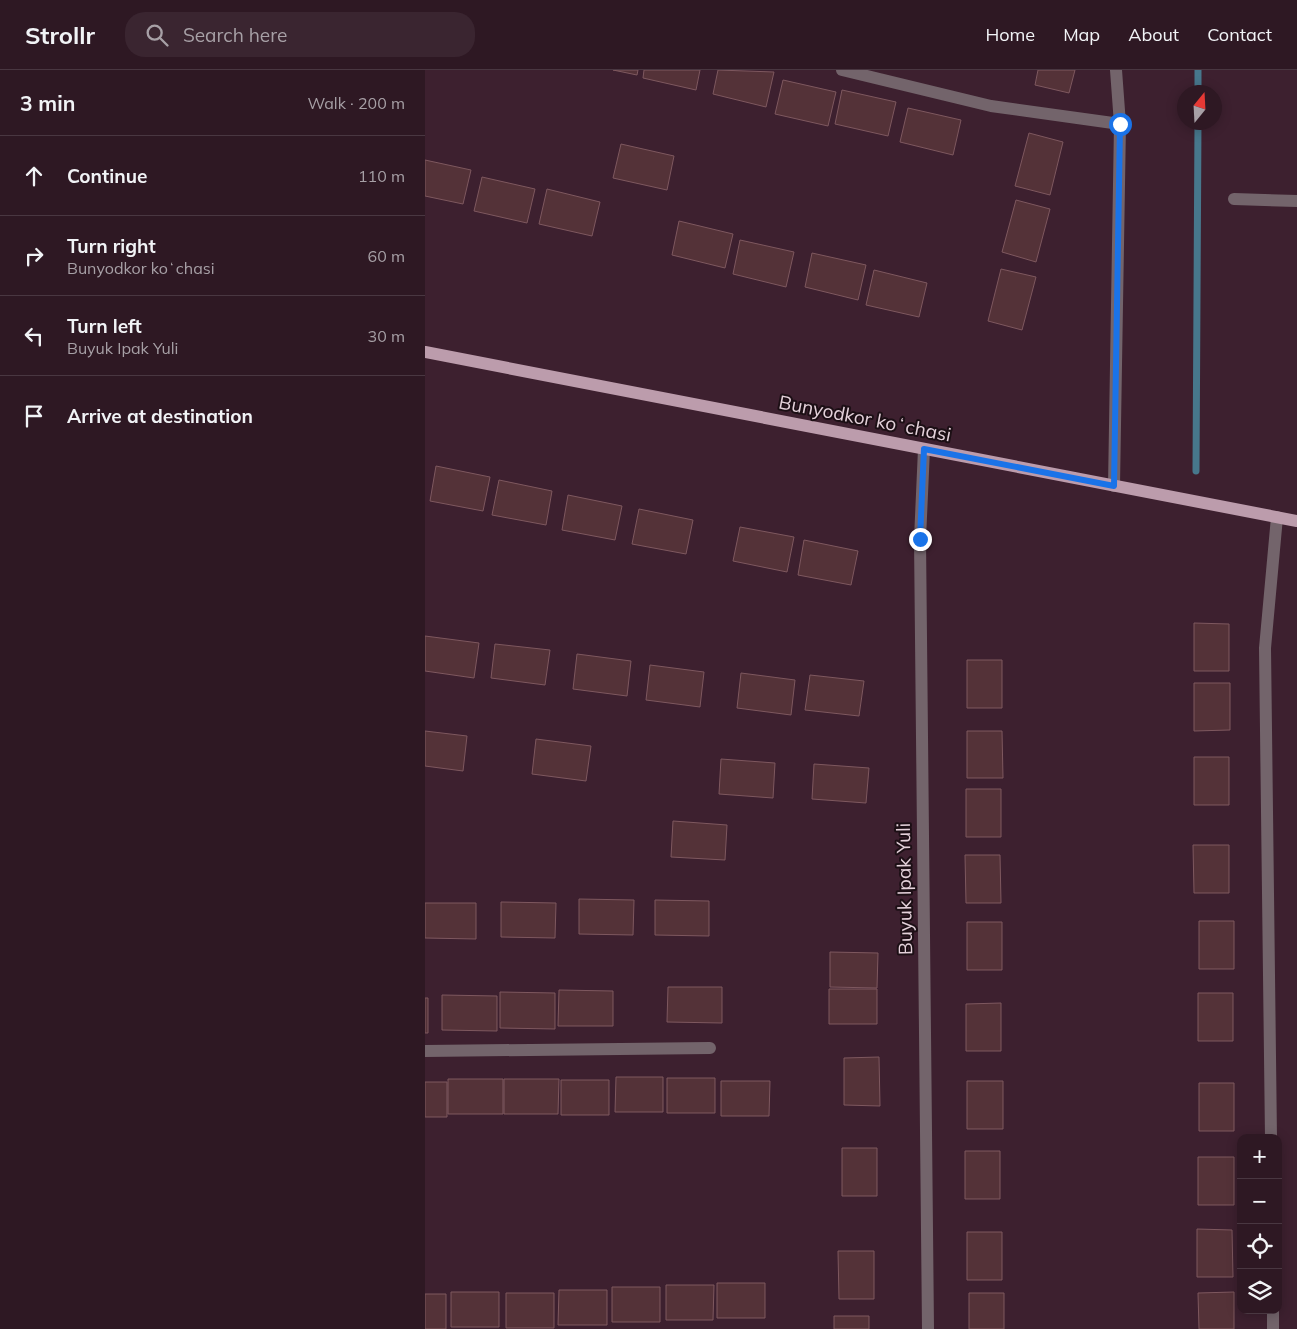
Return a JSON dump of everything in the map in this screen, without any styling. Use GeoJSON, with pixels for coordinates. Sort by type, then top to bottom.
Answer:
{"type":"FeatureCollection","features":[{"type":"Feature","properties":{"kind":"main road","name":"Bunyodkor koʻchasi"},"geometry":{"type":"LineString","coordinates":[[425,352],[1297,521]]}},
{"type":"Feature","properties":{"kind":"street"},"geometry":{"type":"LineString","coordinates":[[843,70],[991,106],[1120,124]]}},
{"type":"Feature","properties":{"kind":"street"},"geometry":{"type":"LineString","coordinates":[[1114,486],[1120,124],[1116,70]]}},
{"type":"Feature","properties":{"kind":"street"},"geometry":{"type":"LineString","coordinates":[[1234,199],[1297,201]]}},
{"type":"Feature","properties":{"kind":"street","name":"Buyuk Ipak Yuli"},"geometry":{"type":"LineString","coordinates":[[924,449],[920,539],[928,1329]]}},
{"type":"Feature","properties":{"kind":"street"},"geometry":{"type":"LineString","coordinates":[[1271,1134],[1265,648],[1277,517]]}},
{"type":"Feature","properties":{"kind":"street"},"geometry":{"type":"LineString","coordinates":[[425,1051],[710,1048]]}},
{"type":"Feature","properties":{"kind":"street"},"geometry":{"type":"LineString","coordinates":[[1273,1314],[1273,1329]]}},
{"type":"Feature","properties":{"kind":"building"},"geometry":{"type":"Polygon","coordinates":[[[613,70],[638,70],[637,75],[613,70]]]}},
{"type":"Feature","properties":{"kind":"building"},"geometry":{"type":"Polygon","coordinates":[[[644,70],[700,70],[696,90],[643,78],[644,70]]]}},
{"type":"Feature","properties":{"kind":"building"},"geometry":{"type":"Polygon","coordinates":[[[718,70],[774,72],[766,107],[713,94],[718,70]]]}},
{"type":"Feature","properties":{"kind":"building"},"geometry":{"type":"Polygon","coordinates":[[[1038,70],[1075,70],[1069,93],[1035,85],[1038,70]]]}},
{"type":"Feature","properties":{"kind":"building"},"geometry":{"type":"Polygon","coordinates":[[[783,80],[836,92],[828,126],[775,114],[783,80]]]}},
{"type":"Feature","properties":{"kind":"building"},"geometry":{"type":"Polygon","coordinates":[[[842,90],[896,102],[888,136],[835,124],[842,90]]]}},
{"type":"Feature","properties":{"kind":"building"},"geometry":{"type":"Polygon","coordinates":[[[908,108],[961,120],[953,155],[900,142],[908,108]]]}},
{"type":"Feature","properties":{"kind":"building"},"geometry":{"type":"Polygon","coordinates":[[[1029,133],[1063,142],[1050,195],[1015,186],[1029,133]]]}},
{"type":"Feature","properties":{"kind":"building"},"geometry":{"type":"Polygon","coordinates":[[[621,144],[674,156],[667,190],[613,178],[621,144]]]}},
{"type":"Feature","properties":{"kind":"building"},"geometry":{"type":"Polygon","coordinates":[[[425,160],[471,170],[463,204],[425,196],[425,160]]]}},
{"type":"Feature","properties":{"kind":"building"},"geometry":{"type":"Polygon","coordinates":[[[482,177],[535,189],[527,223],[474,211],[482,177]]]}},
{"type":"Feature","properties":{"kind":"building"},"geometry":{"type":"Polygon","coordinates":[[[547,189],[600,202],[592,236],[539,224],[547,189]]]}},
{"type":"Feature","properties":{"kind":"building"},"geometry":{"type":"Polygon","coordinates":[[[1016,200],[1050,209],[1036,262],[1002,252],[1016,200]]]}},
{"type":"Feature","properties":{"kind":"building"},"geometry":{"type":"Polygon","coordinates":[[[679,221],[733,234],[725,268],[672,255],[679,221]]]}},
{"type":"Feature","properties":{"kind":"building"},"geometry":{"type":"Polygon","coordinates":[[[740,240],[794,252],[786,287],[733,274],[740,240]]]}},
{"type":"Feature","properties":{"kind":"building"},"geometry":{"type":"Polygon","coordinates":[[[812,253],[866,265],[858,300],[805,287],[812,253]]]}},
{"type":"Feature","properties":{"kind":"building"},"geometry":{"type":"Polygon","coordinates":[[[1001,269],[1036,277],[1022,330],[988,321],[1001,269]]]}},
{"type":"Feature","properties":{"kind":"building"},"geometry":{"type":"Polygon","coordinates":[[[874,270],[927,283],[919,317],[866,305],[874,270]]]}},
{"type":"Feature","properties":{"kind":"building"},"geometry":{"type":"Polygon","coordinates":[[[436,466],[490,477],[483,511],[430,501],[436,466]]]}},
{"type":"Feature","properties":{"kind":"building"},"geometry":{"type":"Polygon","coordinates":[[[499,480],[552,491],[546,525],[492,515],[499,480]]]}},
{"type":"Feature","properties":{"kind":"building"},"geometry":{"type":"Polygon","coordinates":[[[568,495],[622,506],[615,540],[562,530],[568,495]]]}},
{"type":"Feature","properties":{"kind":"building"},"geometry":{"type":"Polygon","coordinates":[[[639,509],[693,520],[686,554],[632,544],[639,509]]]}},
{"type":"Feature","properties":{"kind":"building"},"geometry":{"type":"Polygon","coordinates":[[[740,527],[794,537],[787,572],[733,561],[740,527]]]}},
{"type":"Feature","properties":{"kind":"building"},"geometry":{"type":"Polygon","coordinates":[[[804,540],[858,551],[851,585],[798,575],[804,540]]]}},
{"type":"Feature","properties":{"kind":"building"},"geometry":{"type":"Polygon","coordinates":[[[1194,623],[1229,624],[1229,671],[1194,671],[1194,623]]]}},
{"type":"Feature","properties":{"kind":"building"},"geometry":{"type":"Polygon","coordinates":[[[425,636],[479,643],[474,678],[425,671],[425,636]]]}},
{"type":"Feature","properties":{"kind":"building"},"geometry":{"type":"Polygon","coordinates":[[[495,644],[550,650],[545,685],[491,678],[495,644]]]}},
{"type":"Feature","properties":{"kind":"building"},"geometry":{"type":"Polygon","coordinates":[[[577,654],[631,661],[627,696],[573,689],[577,654]]]}},
{"type":"Feature","properties":{"kind":"building"},"geometry":{"type":"Polygon","coordinates":[[[967,660],[1002,660],[1002,708],[967,708],[967,660]]]}},
{"type":"Feature","properties":{"kind":"building"},"geometry":{"type":"Polygon","coordinates":[[[650,665],[704,672],[700,707],[646,700],[650,665]]]}},
{"type":"Feature","properties":{"kind":"building"},"geometry":{"type":"Polygon","coordinates":[[[741,673],[795,680],[791,715],[737,708],[741,673]]]}},
{"type":"Feature","properties":{"kind":"building"},"geometry":{"type":"Polygon","coordinates":[[[810,675],[864,681],[859,716],[805,710],[810,675]]]}},
{"type":"Feature","properties":{"kind":"building"},"geometry":{"type":"Polygon","coordinates":[[[1194,683],[1230,683],[1230,730],[1194,731],[1194,683]]]}},
{"type":"Feature","properties":{"kind":"building"},"geometry":{"type":"Polygon","coordinates":[[[425,731],[467,736],[463,771],[425,766],[425,731]]]}},
{"type":"Feature","properties":{"kind":"building"},"geometry":{"type":"Polygon","coordinates":[[[967,731],[1002,731],[1003,778],[967,778],[967,731]]]}},
{"type":"Feature","properties":{"kind":"building"},"geometry":{"type":"Polygon","coordinates":[[[536,739],[591,746],[586,781],[532,774],[536,739]]]}},
{"type":"Feature","properties":{"kind":"building"},"geometry":{"type":"Polygon","coordinates":[[[1194,757],[1229,757],[1229,805],[1194,805],[1194,757]]]}},
{"type":"Feature","properties":{"kind":"building"},"geometry":{"type":"Polygon","coordinates":[[[721,759],[775,763],[773,798],[719,794],[721,759]]]}},
{"type":"Feature","properties":{"kind":"building"},"geometry":{"type":"Polygon","coordinates":[[[814,764],[869,768],[866,803],[812,799],[814,764]]]}},
{"type":"Feature","properties":{"kind":"building"},"geometry":{"type":"Polygon","coordinates":[[[966,789],[1001,789],[1001,837],[966,837],[966,789]]]}},
{"type":"Feature","properties":{"kind":"building"},"geometry":{"type":"Polygon","coordinates":[[[673,821],[727,825],[725,860],[671,857],[673,821]]]}},
{"type":"Feature","properties":{"kind":"building"},"geometry":{"type":"Polygon","coordinates":[[[1193,845],[1229,845],[1229,893],[1194,893],[1193,845]]]}},
{"type":"Feature","properties":{"kind":"building"},"geometry":{"type":"Polygon","coordinates":[[[965,855],[1000,855],[1001,903],[966,903],[965,855]]]}},
{"type":"Feature","properties":{"kind":"building"},"geometry":{"type":"Polygon","coordinates":[[[579,899],[634,900],[633,935],[579,934],[579,899]]]}},
{"type":"Feature","properties":{"kind":"building"},"geometry":{"type":"Polygon","coordinates":[[[655,900],[709,901],[709,936],[655,935],[655,900]]]}},
{"type":"Feature","properties":{"kind":"building"},"geometry":{"type":"Polygon","coordinates":[[[501,902],[556,903],[555,938],[501,937],[501,902]]]}},
{"type":"Feature","properties":{"kind":"building"},"geometry":{"type":"Polygon","coordinates":[[[425,903],[476,903],[476,939],[425,938],[425,903]]]}},
{"type":"Feature","properties":{"kind":"building"},"geometry":{"type":"Polygon","coordinates":[[[1199,921],[1234,921],[1234,969],[1199,969],[1199,921]]]}},
{"type":"Feature","properties":{"kind":"building"},"geometry":{"type":"Polygon","coordinates":[[[967,922],[1002,922],[1002,970],[967,970],[967,922]]]}},
{"type":"Feature","properties":{"kind":"building"},"geometry":{"type":"Polygon","coordinates":[[[830,952],[878,953],[877,988],[830,987],[830,952]]]}},
{"type":"Feature","properties":{"kind":"building"},"geometry":{"type":"Polygon","coordinates":[[[668,987],[722,987],[722,1023],[667,1022],[668,987]]]}},
{"type":"Feature","properties":{"kind":"building"},"geometry":{"type":"Polygon","coordinates":[[[829,989],[877,989],[877,1024],[829,1024],[829,989]]]}},
{"type":"Feature","properties":{"kind":"building"},"geometry":{"type":"Polygon","coordinates":[[[559,990],[613,991],[613,1026],[558,1026],[559,990]]]}},
{"type":"Feature","properties":{"kind":"building"},"geometry":{"type":"Polygon","coordinates":[[[500,992],[555,993],[555,1029],[500,1028],[500,992]]]}},
{"type":"Feature","properties":{"kind":"building"},"geometry":{"type":"Polygon","coordinates":[[[1198,993],[1233,993],[1233,1041],[1198,1041],[1198,993]]]}},
{"type":"Feature","properties":{"kind":"building"},"geometry":{"type":"Polygon","coordinates":[[[442,995],[497,996],[497,1031],[442,1030],[442,995]]]}},
{"type":"Feature","properties":{"kind":"building"},"geometry":{"type":"Polygon","coordinates":[[[425,998],[428,998],[428,1033],[425,1033],[425,998]]]}},
{"type":"Feature","properties":{"kind":"building"},"geometry":{"type":"Polygon","coordinates":[[[1001,1003],[1001,1051],[966,1051],[966,1004],[1001,1003]]]}},
{"type":"Feature","properties":{"kind":"building"},"geometry":{"type":"Polygon","coordinates":[[[879,1057],[880,1106],[844,1105],[844,1058],[879,1057]]]}},
{"type":"Feature","properties":{"kind":"building"},"geometry":{"type":"Polygon","coordinates":[[[616,1077],[663,1077],[663,1112],[615,1112],[616,1077]]]}},
{"type":"Feature","properties":{"kind":"building"},"geometry":{"type":"Polygon","coordinates":[[[667,1078],[715,1078],[715,1113],[667,1113],[667,1078]]]}},
{"type":"Feature","properties":{"kind":"building"},"geometry":{"type":"Polygon","coordinates":[[[448,1079],[503,1079],[503,1114],[448,1114],[448,1079]]]}},
{"type":"Feature","properties":{"kind":"building"},"geometry":{"type":"Polygon","coordinates":[[[504,1079],[559,1079],[558,1114],[504,1114],[504,1079]]]}},
{"type":"Feature","properties":{"kind":"building"},"geometry":{"type":"Polygon","coordinates":[[[561,1080],[609,1080],[609,1115],[561,1115],[561,1080]]]}},
{"type":"Feature","properties":{"kind":"building"},"geometry":{"type":"Polygon","coordinates":[[[721,1081],[770,1081],[769,1116],[721,1116],[721,1081]]]}},
{"type":"Feature","properties":{"kind":"building"},"geometry":{"type":"Polygon","coordinates":[[[967,1081],[1003,1081],[1003,1129],[967,1129],[967,1081]]]}},
{"type":"Feature","properties":{"kind":"building"},"geometry":{"type":"Polygon","coordinates":[[[425,1082],[447,1082],[447,1117],[425,1117],[425,1082]]]}},
{"type":"Feature","properties":{"kind":"building"},"geometry":{"type":"Polygon","coordinates":[[[1199,1083],[1234,1083],[1234,1131],[1199,1131],[1199,1083]]]}},
{"type":"Feature","properties":{"kind":"building"},"geometry":{"type":"Polygon","coordinates":[[[842,1148],[877,1148],[877,1196],[842,1196],[842,1148]]]}},
{"type":"Feature","properties":{"kind":"building"},"geometry":{"type":"Polygon","coordinates":[[[965,1151],[1000,1151],[1000,1199],[965,1199],[965,1151]]]}},
{"type":"Feature","properties":{"kind":"building"},"geometry":{"type":"Polygon","coordinates":[[[1198,1157],[1234,1157],[1234,1205],[1198,1205],[1198,1157]]]}},
{"type":"Feature","properties":{"kind":"building"},"geometry":{"type":"Polygon","coordinates":[[[1197,1229],[1232,1230],[1233,1277],[1197,1277],[1197,1229]]]}},
{"type":"Feature","properties":{"kind":"building"},"geometry":{"type":"Polygon","coordinates":[[[967,1232],[1002,1232],[1002,1280],[967,1280],[967,1232]]]}},
{"type":"Feature","properties":{"kind":"building"},"geometry":{"type":"Polygon","coordinates":[[[838,1251],[874,1251],[874,1299],[839,1299],[838,1251]]]}},
{"type":"Feature","properties":{"kind":"building"},"geometry":{"type":"Polygon","coordinates":[[[717,1283],[765,1283],[765,1318],[717,1318],[717,1283]]]}},
{"type":"Feature","properties":{"kind":"building"},"geometry":{"type":"Polygon","coordinates":[[[666,1285],[714,1285],[713,1320],[666,1320],[666,1285]]]}},
{"type":"Feature","properties":{"kind":"building"},"geometry":{"type":"Polygon","coordinates":[[[612,1287],[660,1287],[660,1322],[612,1322],[612,1287]]]}},
{"type":"Feature","properties":{"kind":"building"},"geometry":{"type":"Polygon","coordinates":[[[559,1290],[607,1290],[607,1325],[558,1325],[559,1290]]]}},
{"type":"Feature","properties":{"kind":"building"},"geometry":{"type":"Polygon","coordinates":[[[451,1292],[499,1292],[499,1327],[451,1327],[451,1292]]]}},
{"type":"Feature","properties":{"kind":"building"},"geometry":{"type":"Polygon","coordinates":[[[1234,1292],[1234,1329],[1199,1329],[1198,1293],[1234,1292]]]}},
{"type":"Feature","properties":{"kind":"building"},"geometry":{"type":"Polygon","coordinates":[[[506,1293],[554,1293],[554,1328],[506,1328],[506,1293]]]}},
{"type":"Feature","properties":{"kind":"building"},"geometry":{"type":"Polygon","coordinates":[[[969,1293],[1004,1293],[1004,1329],[969,1329],[969,1293]]]}},
{"type":"Feature","properties":{"kind":"building"},"geometry":{"type":"Polygon","coordinates":[[[425,1294],[446,1294],[446,1329],[425,1329],[425,1294]]]}},
{"type":"Feature","properties":{"kind":"building"},"geometry":{"type":"Polygon","coordinates":[[[834,1316],[869,1316],[869,1329],[834,1329],[834,1316]]]}},
{"type":"Feature","properties":{"kind":"waterway"},"geometry":{"type":"LineString","coordinates":[[1198,70],[1198,85]]}},
{"type":"Feature","properties":{"kind":"waterway"},"geometry":{"type":"LineString","coordinates":[[1196,471],[1198,130]]}},
{"type":"Feature","properties":{"kind":"route"},"geometry":{"type":"LineString","coordinates":[[920,539],[924,449],[1114,486],[1120,124]]}}]}
